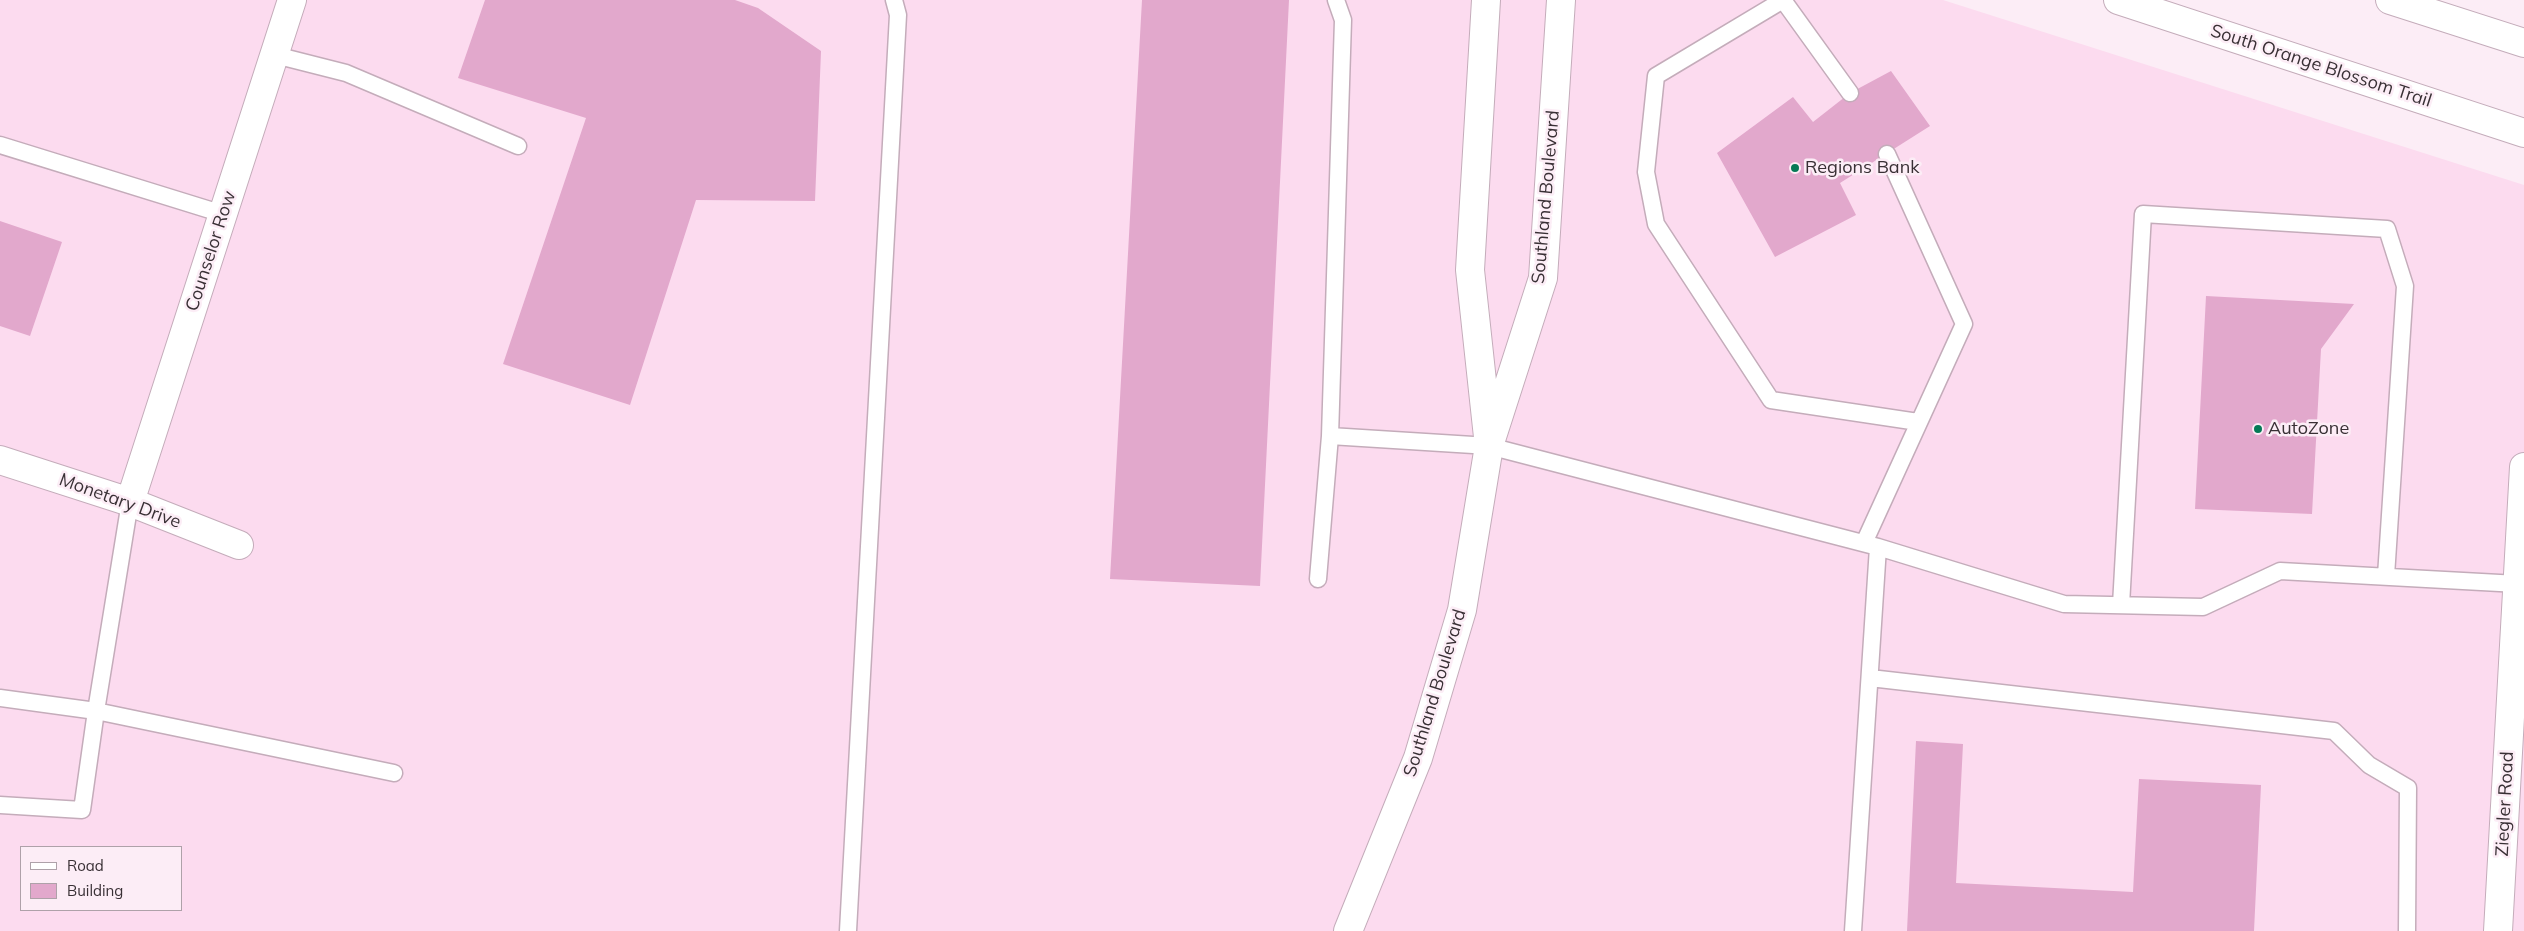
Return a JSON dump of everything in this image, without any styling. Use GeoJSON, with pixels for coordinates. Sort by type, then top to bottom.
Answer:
{"type":"FeatureCollection","features":[{"type":"Feature","properties":{"kind":"street","name":"Counselor Row"},"geometry":{"type":"LineString","coordinates":[[130,502],[292,0]]}},
{"type":"Feature","properties":{"kind":"street","name":"Southland Boulevard"},"geometry":{"type":"LineString","coordinates":[[1486,0],[1470,270],[1489,446]]}},
{"type":"Feature","properties":{"kind":"street","name":"Southland Boulevard"},"geometry":{"type":"LineString","coordinates":[[1348,931],[1418,758],[1462,610],[1489,446],[1543,278],[1561,0]]}},
{"type":"Feature","properties":{"kind":"street","name":"South Orange Blossom Trail"},"geometry":{"type":"LineString","coordinates":[[2118,0],[2524,132]]}},
{"type":"Feature","properties":{"kind":"street"},"geometry":{"type":"LineString","coordinates":[[2390,0],[2524,43]]}},
{"type":"Feature","properties":{"kind":"street","name":"Monetary Drive"},"geometry":{"type":"LineString","coordinates":[[0,460],[130,502],[238,545]]}},
{"type":"Feature","properties":{"kind":"street","name":"Ziegler Road"},"geometry":{"type":"LineString","coordinates":[[2498,931],[2524,467]]}},
{"type":"Feature","properties":{"kind":"lane"},"geometry":{"type":"LineString","coordinates":[[848,931],[898,15],[894,0]]}},
{"type":"Feature","properties":{"kind":"lane"},"geometry":{"type":"LineString","coordinates":[[1318,579],[1330,436],[1343,20],[1336,0]]}},
{"type":"Feature","properties":{"kind":"lane"},"geometry":{"type":"LineString","coordinates":[[1850,93],[1783,0],[1656,76],[1646,172],[1656,224],[1771,400],[1918,422]]}},
{"type":"Feature","properties":{"kind":"lane"},"geometry":{"type":"LineString","coordinates":[[275,55],[346,73],[518,146]]}},
{"type":"Feature","properties":{"kind":"lane"},"geometry":{"type":"LineString","coordinates":[[0,145],[223,214]]}},
{"type":"Feature","properties":{"kind":"lane"},"geometry":{"type":"LineString","coordinates":[[1853,931],[1870,678],[1871,545],[1918,422],[1964,324],[1887,154]]}},
{"type":"Feature","properties":{"kind":"lane"},"geometry":{"type":"LineString","coordinates":[[2121,605],[2142,214],[2387,229],[2405,286],[2386,576]]}},
{"type":"Feature","properties":{"kind":"lane"},"geometry":{"type":"LineString","coordinates":[[1330,436],[1489,446],[1871,545],[2064,604],[2203,607],[2280,571],[2518,584]]}},
{"type":"Feature","properties":{"kind":"lane"},"geometry":{"type":"LineString","coordinates":[[0,806],[82,810],[130,502]]}},
{"type":"Feature","properties":{"kind":"lane"},"geometry":{"type":"LineString","coordinates":[[1870,678],[2334,731],[2369,765],[2408,788],[2407,931]]}},
{"type":"Feature","properties":{"kind":"lane"},"geometry":{"type":"LineString","coordinates":[[0,698],[96,711],[394,772]]}},
{"type":"Feature","properties":{"kind":"shaded area"},"geometry":{"type":"Polygon","coordinates":[[[0,0],[1943,0],[2524,185],[2524,931],[0,931],[0,0]]]}},
{"type":"Feature","properties":{"kind":"building"},"geometry":{"type":"Polygon","coordinates":[[[485,0],[735,0],[758,8],[821,51],[815,201],[696,200],[630,405],[503,364],[586,118],[458,78],[485,0]]]}},
{"type":"Feature","properties":{"kind":"building"},"geometry":{"type":"Polygon","coordinates":[[[1142,0],[1289,0],[1260,586],[1110,579],[1142,0]]]}},
{"type":"Feature","properties":{"kind":"building","name":"Regions Bank"},"geometry":{"type":"Polygon","coordinates":[[[1891,71],[1930,126],[1840,183],[1856,215],[1775,257],[1717,153],[1793,97],[1813,122],[1850,93],[1891,71]]]}},
{"type":"Feature","properties":{"kind":"building"},"geometry":{"type":"Polygon","coordinates":[[[0,221],[62,242],[30,336],[0,326],[0,221]]]}},
{"type":"Feature","properties":{"kind":"building","name":"AutoZone"},"geometry":{"type":"Polygon","coordinates":[[[2206,296],[2354,304],[2321,349],[2312,514],[2195,509],[2206,296]]]}},
{"type":"Feature","properties":{"kind":"building"},"geometry":{"type":"Polygon","coordinates":[[[1916,741],[1963,744],[1956,883],[2133,892],[2139,779],[2261,785],[2254,931],[1907,931],[1916,741]]]}},
{"type":"Feature","properties":{"kind":"place","name":"Regions Bank"},"geometry":{"type":"Point","coordinates":[1795,168]}},
{"type":"Feature","properties":{"kind":"place","name":"AutoZone"},"geometry":{"type":"Point","coordinates":[2258,429]}}]}
